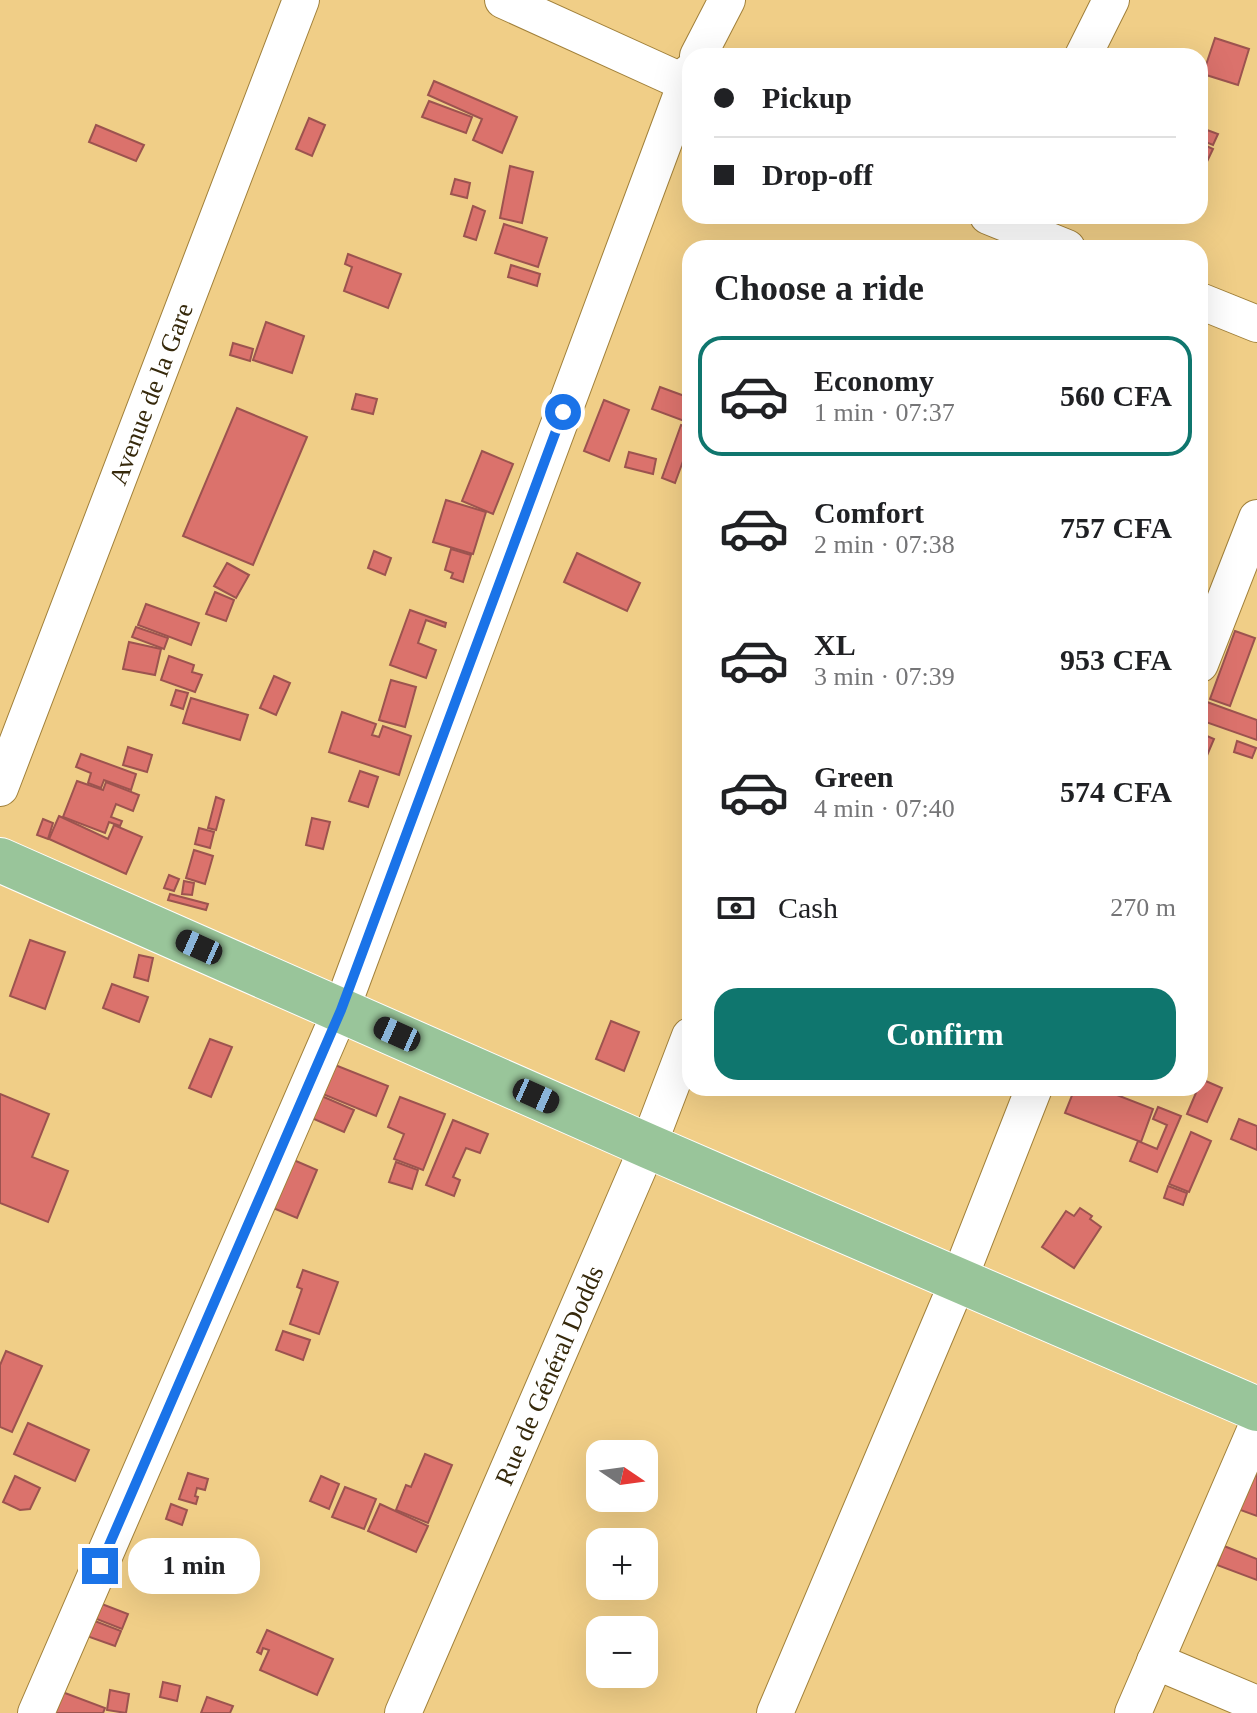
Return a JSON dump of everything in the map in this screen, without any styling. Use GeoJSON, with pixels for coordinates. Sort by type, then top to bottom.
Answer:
{"type":"FeatureCollection","features":[{"type":"Feature","properties":{"kind":"main road"},"geometry":{"type":"LineString","coordinates":[[0,860],[648,1146],[1257,1409]]}},
{"type":"Feature","properties":{"kind":"street","name":"Avenue de la Gare"},"geometry":{"type":"LineString","coordinates":[[0,788],[301,0]]}},
{"type":"Feature","properties":{"kind":"street"},"geometry":{"type":"LineString","coordinates":[[503,0],[682,70]]}},
{"type":"Feature","properties":{"kind":"street"},"geometry":{"type":"LineString","coordinates":[[704,48],[727,0]]}},
{"type":"Feature","properties":{"kind":"street"},"geometry":{"type":"LineString","coordinates":[[1087,48],[1111,0]]}},
{"type":"Feature","properties":{"kind":"street"},"geometry":{"type":"LineString","coordinates":[[36,1713],[341,1010],[682,98]]}},
{"type":"Feature","properties":{"kind":"street"},"geometry":{"type":"LineString","coordinates":[[996,225],[1042,240]]}},
{"type":"Feature","properties":{"kind":"street"},"geometry":{"type":"LineString","coordinates":[[1208,304],[1257,324]]}},
{"type":"Feature","properties":{"kind":"street"},"geometry":{"type":"LineString","coordinates":[[1208,644],[1257,518]]}},
{"type":"Feature","properties":{"kind":"street","name":"Rue de Général Dodds"},"geometry":{"type":"LineString","coordinates":[[403,1713],[648,1146],[682,1057]]}},
{"type":"Feature","properties":{"kind":"street"},"geometry":{"type":"LineString","coordinates":[[775,1713],[959,1279],[1031,1096]]}},
{"type":"Feature","properties":{"kind":"street"},"geometry":{"type":"LineString","coordinates":[[1133,1713],[1257,1426]]}},
{"type":"Feature","properties":{"kind":"street"},"geometry":{"type":"LineString","coordinates":[[1155,1661],[1257,1704]]}},
{"type":"Feature","properties":{"kind":"building"},"geometry":{"type":"Polygon","coordinates":[[[1215,38],[1249,49],[1238,85],[1208,76],[1208,59],[1215,38]]]}},
{"type":"Feature","properties":{"kind":"building"},"geometry":{"type":"Polygon","coordinates":[[[434,81],[517,117],[502,153],[473,140],[482,119],[428,95],[434,81]]]}},
{"type":"Feature","properties":{"kind":"building"},"geometry":{"type":"Polygon","coordinates":[[[429,101],[472,117],[466,133],[422,117],[429,101]]]}},
{"type":"Feature","properties":{"kind":"building"},"geometry":{"type":"Polygon","coordinates":[[[309,118],[325,125],[312,156],[296,149],[309,118]]]}},
{"type":"Feature","properties":{"kind":"building"},"geometry":{"type":"Polygon","coordinates":[[[96,125],[144,145],[136,161],[89,142],[96,125]]]}},
{"type":"Feature","properties":{"kind":"building"},"geometry":{"type":"Polygon","coordinates":[[[1208,130],[1218,134],[1213,145],[1208,143],[1208,130]]]}},
{"type":"Feature","properties":{"kind":"building"},"geometry":{"type":"Polygon","coordinates":[[[510,166],[533,172],[522,223],[500,218],[510,166]]]}},
{"type":"Feature","properties":{"kind":"building"},"geometry":{"type":"Polygon","coordinates":[[[455,179],[470,183],[467,198],[451,194],[455,179]]]}},
{"type":"Feature","properties":{"kind":"building"},"geometry":{"type":"Polygon","coordinates":[[[473,206],[485,211],[476,240],[464,236],[473,206]]]}},
{"type":"Feature","properties":{"kind":"building"},"geometry":{"type":"Polygon","coordinates":[[[504,224],[547,238],[538,267],[495,253],[504,224]]]}},
{"type":"Feature","properties":{"kind":"building"},"geometry":{"type":"Polygon","coordinates":[[[348,254],[401,274],[388,308],[344,291],[352,267],[345,264],[348,254]]]}},
{"type":"Feature","properties":{"kind":"building"},"geometry":{"type":"Polygon","coordinates":[[[511,265],[540,274],[537,286],[508,277],[511,265]]]}},
{"type":"Feature","properties":{"kind":"building"},"geometry":{"type":"Polygon","coordinates":[[[266,322],[304,336],[292,373],[253,360],[266,322]]]}},
{"type":"Feature","properties":{"kind":"building"},"geometry":{"type":"Polygon","coordinates":[[[233,343],[253,349],[250,361],[230,355],[233,343]]]}},
{"type":"Feature","properties":{"kind":"building"},"geometry":{"type":"Polygon","coordinates":[[[660,387],[682,395],[682,420],[652,409],[660,387]]]}},
{"type":"Feature","properties":{"kind":"building"},"geometry":{"type":"Polygon","coordinates":[[[356,394],[377,399],[373,414],[352,409],[356,394]]]}},
{"type":"Feature","properties":{"kind":"building"},"geometry":{"type":"Polygon","coordinates":[[[604,400],[629,410],[609,461],[584,451],[604,400]]]}},
{"type":"Feature","properties":{"kind":"building"},"geometry":{"type":"Polygon","coordinates":[[[237,408],[307,437],[253,565],[183,536],[237,408]]]}},
{"type":"Feature","properties":{"kind":"building"},"geometry":{"type":"Polygon","coordinates":[[[681,425],[682,464],[675,483],[662,478],[681,425]]]}},
{"type":"Feature","properties":{"kind":"building"},"geometry":{"type":"Polygon","coordinates":[[[482,451],[513,464],[493,514],[462,501],[482,451]]]}},
{"type":"Feature","properties":{"kind":"building"},"geometry":{"type":"Polygon","coordinates":[[[629,452],[656,459],[653,474],[625,467],[629,452]]]}},
{"type":"Feature","properties":{"kind":"building"},"geometry":{"type":"Polygon","coordinates":[[[446,500],[486,512],[473,554],[433,542],[446,500]]]}},
{"type":"Feature","properties":{"kind":"building"},"geometry":{"type":"Polygon","coordinates":[[[451,549],[471,555],[463,582],[451,578],[453,573],[445,570],[451,549]]]}},
{"type":"Feature","properties":{"kind":"building"},"geometry":{"type":"Polygon","coordinates":[[[374,551],[391,558],[385,575],[368,568],[374,551]]]}},
{"type":"Feature","properties":{"kind":"building"},"geometry":{"type":"Polygon","coordinates":[[[577,553],[640,583],[627,611],[564,582],[577,553]]]}},
{"type":"Feature","properties":{"kind":"building"},"geometry":{"type":"Polygon","coordinates":[[[227,563],[249,575],[236,598],[214,586],[227,563]]]}},
{"type":"Feature","properties":{"kind":"building"},"geometry":{"type":"Polygon","coordinates":[[[215,592],[234,600],[226,621],[206,614],[215,592]]]}},
{"type":"Feature","properties":{"kind":"building"},"geometry":{"type":"Polygon","coordinates":[[[146,604],[199,623],[191,645],[138,625],[146,604]]]}},
{"type":"Feature","properties":{"kind":"building"},"geometry":{"type":"Polygon","coordinates":[[[410,610],[446,623],[445,627],[426,620],[418,643],[436,650],[426,678],[390,665],[410,610]]]}},
{"type":"Feature","properties":{"kind":"building"},"geometry":{"type":"Polygon","coordinates":[[[136,627],[168,638],[164,649],[132,637],[136,627]]]}},
{"type":"Feature","properties":{"kind":"building"},"geometry":{"type":"Polygon","coordinates":[[[1235,631],[1255,638],[1230,706],[1210,699],[1235,631]]]}},
{"type":"Feature","properties":{"kind":"building"},"geometry":{"type":"Polygon","coordinates":[[[129,642],[161,649],[155,675],[123,669],[129,642]]]}},
{"type":"Feature","properties":{"kind":"building"},"geometry":{"type":"Polygon","coordinates":[[[169,656],[194,665],[192,672],[202,675],[195,692],[161,680],[169,656]]]}},
{"type":"Feature","properties":{"kind":"building"},"geometry":{"type":"Polygon","coordinates":[[[274,676],[290,683],[276,715],[260,708],[274,676]]]}},
{"type":"Feature","properties":{"kind":"building"},"geometry":{"type":"Polygon","coordinates":[[[391,680],[416,687],[405,727],[379,720],[391,680]]]}},
{"type":"Feature","properties":{"kind":"building"},"geometry":{"type":"Polygon","coordinates":[[[176,690],[188,693],[183,709],[171,705],[176,690]]]}},
{"type":"Feature","properties":{"kind":"building"},"geometry":{"type":"Polygon","coordinates":[[[191,698],[248,715],[240,740],[183,723],[191,698]]]}},
{"type":"Feature","properties":{"kind":"building"},"geometry":{"type":"Polygon","coordinates":[[[1208,702],[1257,720],[1257,740],[1208,723],[1208,702]]]}},
{"type":"Feature","properties":{"kind":"building"},"geometry":{"type":"Polygon","coordinates":[[[342,712],[376,724],[372,735],[379,737],[383,726],[411,736],[399,775],[329,752],[342,712]]]}},
{"type":"Feature","properties":{"kind":"building"},"geometry":{"type":"Polygon","coordinates":[[[1208,736],[1214,739],[1208,753],[1208,736]]]}},
{"type":"Feature","properties":{"kind":"building"},"geometry":{"type":"Polygon","coordinates":[[[1237,741],[1256,748],[1252,758],[1234,752],[1237,741]]]}},
{"type":"Feature","properties":{"kind":"building"},"geometry":{"type":"Polygon","coordinates":[[[128,747],[152,755],[147,772],[123,765],[128,747]]]}},
{"type":"Feature","properties":{"kind":"building"},"geometry":{"type":"Polygon","coordinates":[[[81,754],[136,774],[131,790],[104,780],[101,788],[88,783],[91,773],[76,767],[81,754]]]}},
{"type":"Feature","properties":{"kind":"building"},"geometry":{"type":"Polygon","coordinates":[[[360,771],[378,777],[368,807],[349,801],[360,771]]]}},
{"type":"Feature","properties":{"kind":"building"},"geometry":{"type":"Polygon","coordinates":[[[77,781],[103,790],[106,782],[139,795],[133,811],[116,804],[111,817],[122,821],[120,826],[109,822],[105,833],[63,817],[77,781]]]}},
{"type":"Feature","properties":{"kind":"building"},"geometry":{"type":"Polygon","coordinates":[[[216,797],[224,800],[216,830],[208,828],[216,797]]]}},
{"type":"Feature","properties":{"kind":"building"},"geometry":{"type":"Polygon","coordinates":[[[59,816],[108,839],[114,825],[142,837],[126,874],[49,839],[59,816]]]}},
{"type":"Feature","properties":{"kind":"building"},"geometry":{"type":"Polygon","coordinates":[[[312,818],[330,822],[323,849],[306,845],[312,818]]]}},
{"type":"Feature","properties":{"kind":"building"},"geometry":{"type":"Polygon","coordinates":[[[43,819],[53,823],[48,839],[37,835],[43,819]]]}},
{"type":"Feature","properties":{"kind":"building"},"geometry":{"type":"Polygon","coordinates":[[[199,828],[214,832],[210,848],[195,844],[199,828]]]}},
{"type":"Feature","properties":{"kind":"building"},"geometry":{"type":"Polygon","coordinates":[[[194,850],[213,856],[205,884],[186,878],[194,850]]]}},
{"type":"Feature","properties":{"kind":"building"},"geometry":{"type":"Polygon","coordinates":[[[169,875],[179,879],[174,891],[164,888],[169,875]]]}},
{"type":"Feature","properties":{"kind":"building"},"geometry":{"type":"Polygon","coordinates":[[[184,881],[194,883],[192,895],[182,894],[184,881]]]}},
{"type":"Feature","properties":{"kind":"building"},"geometry":{"type":"Polygon","coordinates":[[[170,894],[208,904],[206,910],[168,900],[170,894]]]}},
{"type":"Feature","properties":{"kind":"building"},"geometry":{"type":"Polygon","coordinates":[[[30,940],[65,952],[45,1009],[10,996],[30,940]]]}},
{"type":"Feature","properties":{"kind":"building"},"geometry":{"type":"Polygon","coordinates":[[[139,955],[153,958],[148,981],[134,977],[139,955]]]}},
{"type":"Feature","properties":{"kind":"building"},"geometry":{"type":"Polygon","coordinates":[[[112,984],[148,997],[139,1022],[103,1008],[112,984]]]}},
{"type":"Feature","properties":{"kind":"building"},"geometry":{"type":"Polygon","coordinates":[[[611,1021],[639,1032],[624,1071],[596,1059],[611,1021]]]}},
{"type":"Feature","properties":{"kind":"building"},"geometry":{"type":"Polygon","coordinates":[[[210,1039],[232,1047],[211,1097],[189,1088],[210,1039]]]}},
{"type":"Feature","properties":{"kind":"building"},"geometry":{"type":"Polygon","coordinates":[[[325,1061],[388,1086],[376,1116],[313,1090],[325,1061]]]}},
{"type":"Feature","properties":{"kind":"building"},"geometry":{"type":"Polygon","coordinates":[[[1208,1082],[1222,1088],[1207,1122],[1187,1114],[1195,1096],[1208,1096],[1208,1082]]]}},
{"type":"Feature","properties":{"kind":"building"},"geometry":{"type":"Polygon","coordinates":[[[310,1091],[354,1110],[344,1132],[300,1113],[310,1091]]]}},
{"type":"Feature","properties":{"kind":"building"},"geometry":{"type":"Polygon","coordinates":[[[0,1094],[49,1114],[32,1157],[68,1171],[48,1222],[0,1203],[0,1094]]]}},
{"type":"Feature","properties":{"kind":"building"},"geometry":{"type":"Polygon","coordinates":[[[1072,1096],[1120,1096],[1153,1109],[1141,1142],[1065,1113],[1072,1096]]]}},
{"type":"Feature","properties":{"kind":"building"},"geometry":{"type":"Polygon","coordinates":[[[400,1097],[445,1114],[423,1170],[394,1159],[404,1134],[388,1127],[400,1097]]]}},
{"type":"Feature","properties":{"kind":"building"},"geometry":{"type":"Polygon","coordinates":[[[1158,1107],[1181,1116],[1157,1172],[1130,1161],[1138,1141],[1157,1149],[1167,1125],[1153,1119],[1158,1107]]]}},
{"type":"Feature","properties":{"kind":"building"},"geometry":{"type":"Polygon","coordinates":[[[1239,1119],[1257,1126],[1257,1150],[1231,1139],[1239,1119]]]}},
{"type":"Feature","properties":{"kind":"building"},"geometry":{"type":"Polygon","coordinates":[[[453,1120],[488,1134],[480,1153],[466,1148],[453,1177],[460,1180],[454,1196],[426,1185],[453,1120]]]}},
{"type":"Feature","properties":{"kind":"building"},"geometry":{"type":"Polygon","coordinates":[[[1191,1132],[1211,1141],[1189,1192],[1169,1184],[1191,1132]]]}},
{"type":"Feature","properties":{"kind":"building"},"geometry":{"type":"Polygon","coordinates":[[[282,1155],[317,1170],[297,1218],[261,1203],[282,1155]]]}},
{"type":"Feature","properties":{"kind":"building"},"geometry":{"type":"Polygon","coordinates":[[[396,1162],[418,1170],[412,1189],[389,1182],[396,1162]]]}},
{"type":"Feature","properties":{"kind":"building"},"geometry":{"type":"Polygon","coordinates":[[[1168,1186],[1187,1193],[1183,1205],[1164,1198],[1168,1186]]]}},
{"type":"Feature","properties":{"kind":"building"},"geometry":{"type":"Polygon","coordinates":[[[1080,1208],[1101,1227],[1074,1268],[1042,1247],[1066,1211],[1074,1216],[1080,1208]]]}},
{"type":"Feature","properties":{"kind":"building"},"geometry":{"type":"Polygon","coordinates":[[[303,1270],[338,1282],[319,1334],[290,1324],[302,1289],[297,1287],[303,1270]]]}},
{"type":"Feature","properties":{"kind":"building"},"geometry":{"type":"Polygon","coordinates":[[[283,1331],[310,1340],[303,1360],[276,1350],[283,1331]]]}},
{"type":"Feature","properties":{"kind":"building"},"geometry":{"type":"Polygon","coordinates":[[[6,1351],[42,1366],[12,1432],[0,1427],[0,1365],[6,1351]]]}},
{"type":"Feature","properties":{"kind":"building"},"geometry":{"type":"Polygon","coordinates":[[[28,1423],[89,1450],[75,1481],[14,1454],[28,1423]]]}},
{"type":"Feature","properties":{"kind":"building"},"geometry":{"type":"Polygon","coordinates":[[[425,1454],[452,1465],[428,1523],[396,1510],[406,1485],[411,1487],[425,1454]]]}},
{"type":"Feature","properties":{"kind":"building"},"geometry":{"type":"Polygon","coordinates":[[[1257,1457],[1257,1516],[1235,1508],[1257,1457]]]}},
{"type":"Feature","properties":{"kind":"building"},"geometry":{"type":"Polygon","coordinates":[[[188,1473],[208,1479],[205,1490],[197,1488],[196,1504],[179,1499],[188,1473]]]}},
{"type":"Feature","properties":{"kind":"building"},"geometry":{"type":"Polygon","coordinates":[[[15,1476],[40,1488],[30,1509],[20,1510],[3,1502],[15,1476]]]}},
{"type":"Feature","properties":{"kind":"building"},"geometry":{"type":"Polygon","coordinates":[[[321,1476],[339,1484],[329,1509],[310,1501],[321,1476]]]}},
{"type":"Feature","properties":{"kind":"building"},"geometry":{"type":"Polygon","coordinates":[[[345,1487],[376,1499],[364,1529],[332,1517],[345,1487]]]}},
{"type":"Feature","properties":{"kind":"building"},"geometry":{"type":"Polygon","coordinates":[[[171,1504],[187,1510],[182,1525],[166,1519],[171,1504]]]}},
{"type":"Feature","properties":{"kind":"building"},"geometry":{"type":"Polygon","coordinates":[[[380,1504],[428,1526],[416,1552],[368,1531],[380,1504]]]}},
{"type":"Feature","properties":{"kind":"building"},"geometry":{"type":"Polygon","coordinates":[[[1224,1546],[1257,1559],[1257,1580],[1217,1565],[1224,1546]]]}},
{"type":"Feature","properties":{"kind":"building"},"geometry":{"type":"Polygon","coordinates":[[[94,1601],[128,1614],[122,1629],[89,1616],[94,1601]]]}},
{"type":"Feature","properties":{"kind":"building"},"geometry":{"type":"Polygon","coordinates":[[[87,1618],[121,1631],[115,1646],[81,1634],[87,1618]]]}},
{"type":"Feature","properties":{"kind":"building"},"geometry":{"type":"Polygon","coordinates":[[[267,1630],[333,1659],[317,1695],[260,1670],[269,1650],[263,1648],[261,1654],[257,1652],[267,1630]]]}},
{"type":"Feature","properties":{"kind":"building"},"geometry":{"type":"Polygon","coordinates":[[[163,1682],[180,1686],[177,1701],[160,1697],[163,1682]]]}},
{"type":"Feature","properties":{"kind":"building"},"geometry":{"type":"Polygon","coordinates":[[[57,1690],[105,1708],[103,1713],[48,1713],[57,1690]]]}},
{"type":"Feature","properties":{"kind":"building"},"geometry":{"type":"Polygon","coordinates":[[[110,1690],[129,1694],[126,1713],[107,1710],[110,1690]]]}},
{"type":"Feature","properties":{"kind":"building"},"geometry":{"type":"Polygon","coordinates":[[[207,1697],[233,1706],[230,1713],[201,1713],[207,1697]]]}},
{"type":"Feature","properties":{"kind":"route"},"geometry":{"type":"LineString","coordinates":[[100,1566],[341,1010],[563,412]]}}]}
